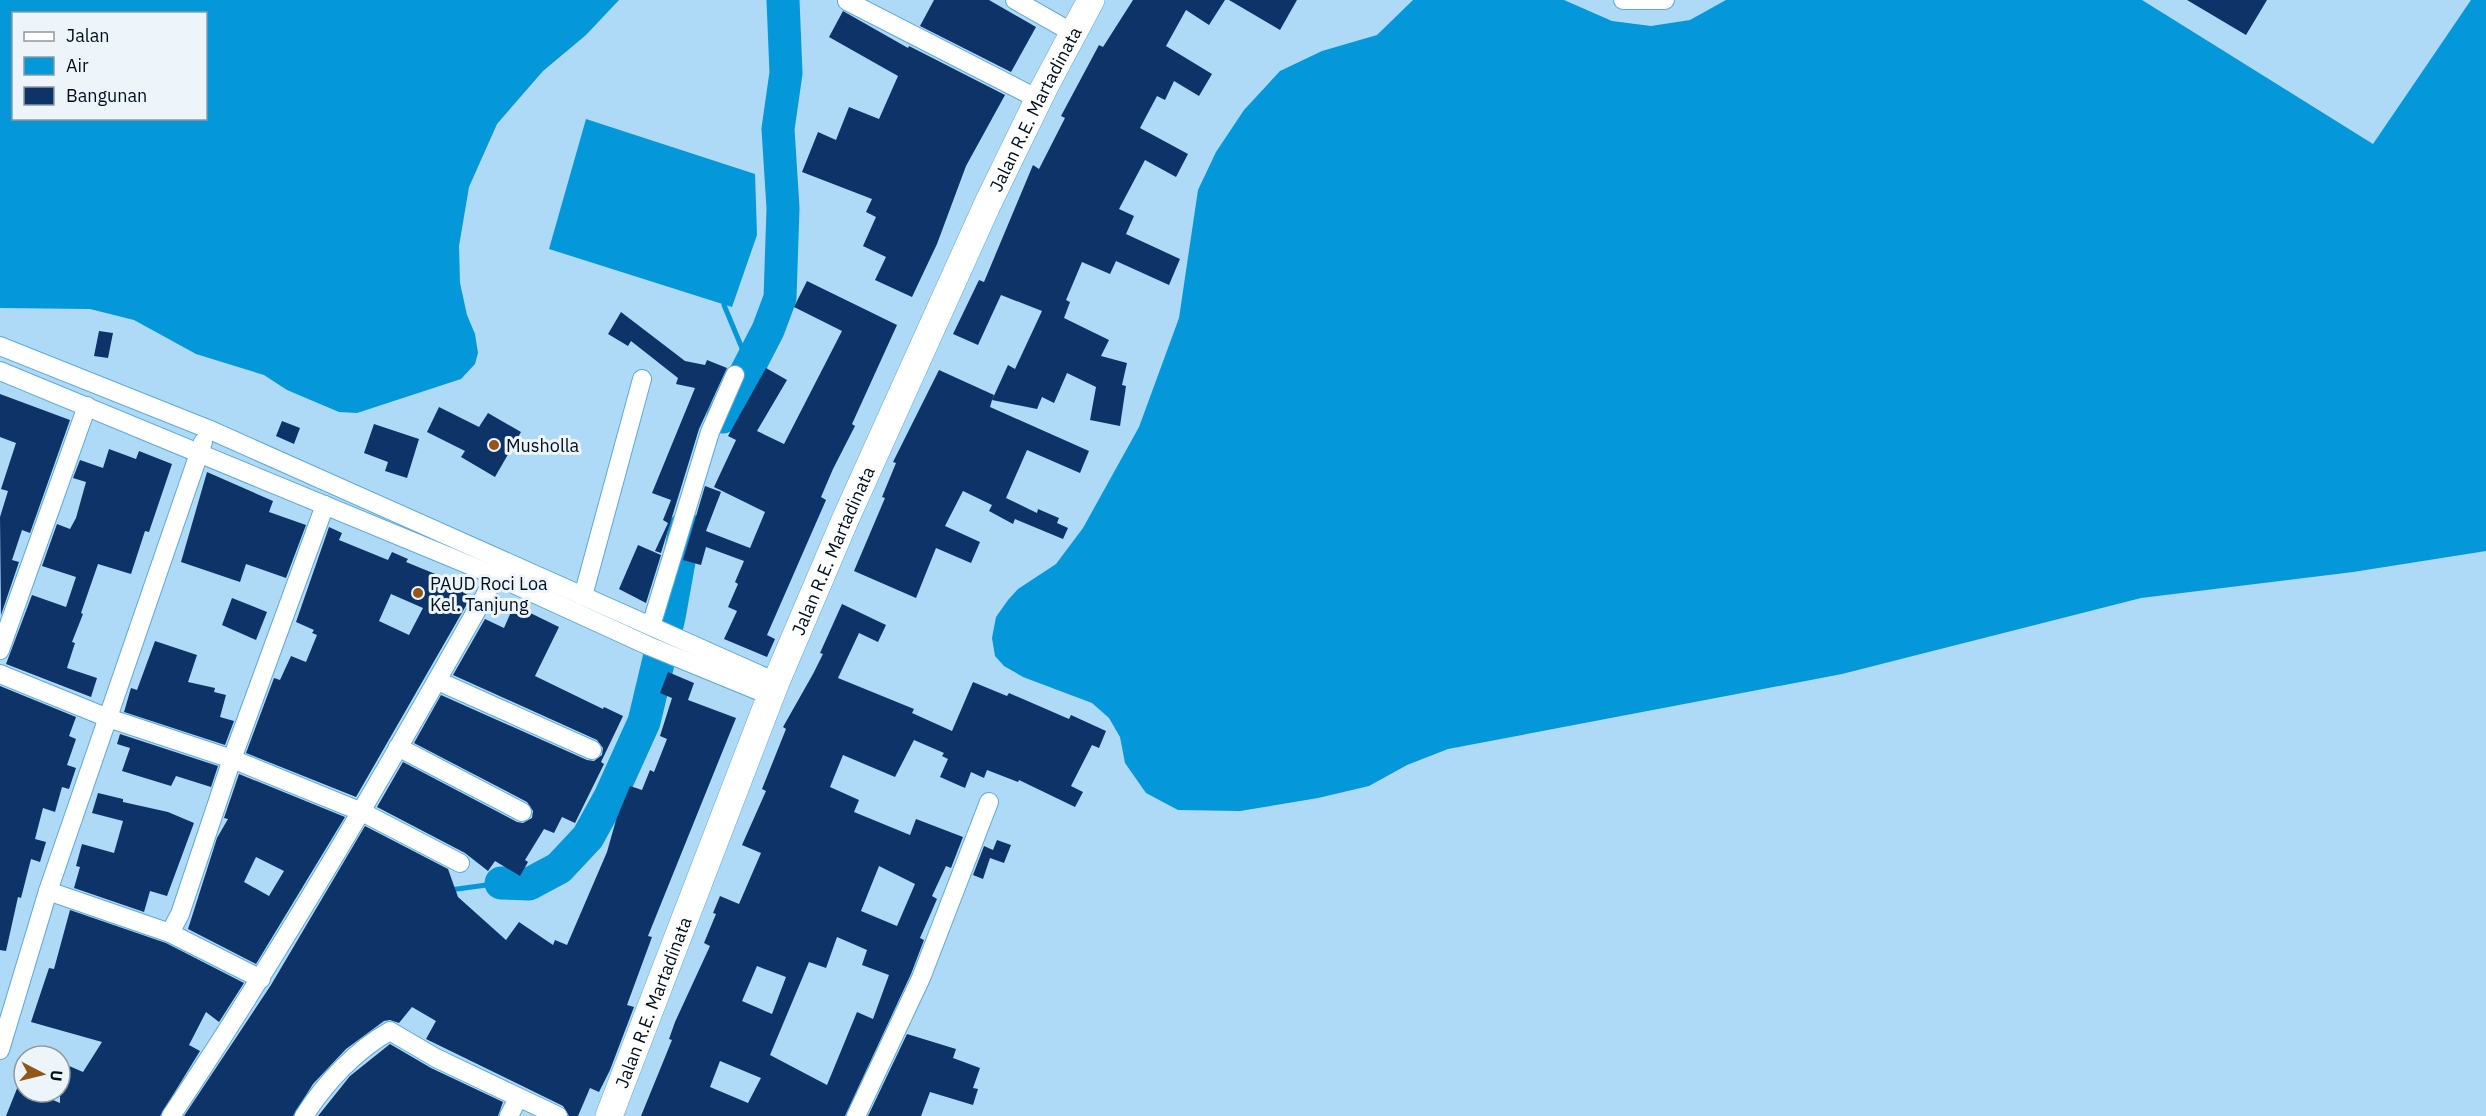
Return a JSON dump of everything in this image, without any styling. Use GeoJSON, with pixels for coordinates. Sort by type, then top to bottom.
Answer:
{"type":"FeatureCollection","features":[{"type":"Feature","properties":{"kind":"highway","name":"Jalan R.E. Martadinata"},"geometry":{"type":"LineString","coordinates":[[609,1116],[774,689],[845,520],[1038,99],[1090,0]]}},
{"type":"Feature","properties":{"kind":"street"},"geometry":{"type":"LineString","coordinates":[[1016,0],[1073,33]]}},
{"type":"Feature","properties":{"kind":"street"},"geometry":{"type":"LineString","coordinates":[[1623,0],[1665,0]]}},
{"type":"Feature","properties":{"kind":"street"},"geometry":{"type":"LineString","coordinates":[[847,1],[1038,99]]}},
{"type":"Feature","properties":{"kind":"street"},"geometry":{"type":"LineString","coordinates":[[0,346],[208,429],[654,627],[682,649],[774,689]]}},
{"type":"Feature","properties":{"kind":"street"},"geometry":{"type":"LineString","coordinates":[[0,371],[496,576],[649,646],[682,649]]}},
{"type":"Feature","properties":{"kind":"street"},"geometry":{"type":"LineString","coordinates":[[654,627],[710,432],[735,375]]}},
{"type":"Feature","properties":{"kind":"street"},"geometry":{"type":"LineString","coordinates":[[583,596],[642,379]]}},
{"type":"Feature","properties":{"kind":"street"},"geometry":{"type":"LineString","coordinates":[[0,650],[87,406]]}},
{"type":"Feature","properties":{"kind":"street"},"geometry":{"type":"LineString","coordinates":[[0,1050],[48,891],[208,429]]}},
{"type":"Feature","properties":{"kind":"street"},"geometry":{"type":"LineString","coordinates":[[170,933],[175,927],[184,903],[232,759],[325,505]]}},
{"type":"Feature","properties":{"kind":"street"},"geometry":{"type":"LineString","coordinates":[[171,1116],[261,979],[362,812],[496,576]]}},
{"type":"Feature","properties":{"kind":"street"},"geometry":{"type":"LineString","coordinates":[[0,674],[108,718],[232,759],[362,812],[460,863]]}},
{"type":"Feature","properties":{"kind":"street"},"geometry":{"type":"LineString","coordinates":[[438,681],[592,750]]}},
{"type":"Feature","properties":{"kind":"street"},"geometry":{"type":"LineString","coordinates":[[398,747],[522,812]]}},
{"type":"Feature","properties":{"kind":"street"},"geometry":{"type":"LineString","coordinates":[[856,1116],[921,978],[989,802]]}},
{"type":"Feature","properties":{"kind":"street"},"geometry":{"type":"LineString","coordinates":[[48,891],[170,933],[261,979]]}},
{"type":"Feature","properties":{"kind":"street"},"geometry":{"type":"LineString","coordinates":[[304,1116],[316,1097],[335,1076],[375,1039],[390,1031],[436,1058],[558,1116]]}},
{"type":"Feature","properties":{"kind":"street"},"geometry":{"type":"LineString","coordinates":[[509,1116],[518,1098]]}},
{"type":"Feature","properties":{"kind":"water"},"geometry":{"type":"Polygon","coordinates":[[[0,0],[619,0],[586,35],[543,71],[497,124],[469,187],[459,246],[460,283],[467,315],[475,334],[478,353],[475,364],[461,379],[357,413],[339,412],[287,390],[264,375],[196,354],[134,320],[90,309],[0,308],[0,0]]]}},
{"type":"Feature","properties":{"kind":"water"},"geometry":{"type":"Polygon","coordinates":[[[1413,0],[2142,0],[2373,144],[2471,0],[2486,0],[2486,551],[2353,572],[2141,598],[1842,674],[1448,749],[1407,765],[1369,786],[1318,798],[1240,811],[1178,810],[1146,793],[1125,763],[1120,737],[1109,718],[1092,703],[1023,677],[1004,666],[995,656],[992,638],[996,617],[1018,589],[1056,564],[1083,528],[1139,427],[1179,318],[1198,190],[1216,152],[1244,110],[1280,71],[1322,51],[1377,35],[1413,0]]]}},
{"type":"Feature","properties":{"kind":"water"},"geometry":{"type":"Polygon","coordinates":[[[586,119],[755,174],[757,235],[732,307],[549,249],[586,119]]]}},
{"type":"Feature","properties":{"kind":"pier"},"geometry":{"type":"Polygon","coordinates":[[[1564,0],[1726,0],[1690,20],[1651,26],[1612,21],[1564,0]]]}},
{"type":"Feature","properties":{"kind":"building"},"geometry":{"type":"Polygon","coordinates":[[[934,0],[989,0],[1036,27],[1011,72],[920,26],[934,0]]]}},
{"type":"Feature","properties":{"kind":"building"},"geometry":{"type":"Polygon","coordinates":[[[1133,0],[1225,0],[1209,25],[1186,10],[1166,46],[1212,74],[1199,96],[1174,81],[1165,100],[1157,96],[1140,128],[1188,154],[1176,177],[1145,160],[1119,209],[1134,216],[1126,234],[1180,259],[1169,285],[1116,261],[1110,274],[1082,262],[1066,300],[1070,302],[1064,318],[1109,340],[1101,356],[1127,363],[1122,385],[1126,386],[1120,426],[1090,420],[1096,387],[1067,373],[1054,403],[1042,397],[1037,409],[992,400],[1008,365],[1015,369],[1042,311],[1001,295],[978,345],[953,334],[979,280],[984,282],[1033,165],[1039,169],[1065,118],[1061,116],[1099,45],[1103,47],[1133,0]]]}},
{"type":"Feature","properties":{"kind":"building"},"geometry":{"type":"Polygon","coordinates":[[[1229,0],[1297,0],[1280,30],[1229,0]]]}},
{"type":"Feature","properties":{"kind":"building"},"geometry":{"type":"Polygon","coordinates":[[[2187,0],[2267,0],[2246,35],[2187,0]]]}},
{"type":"Feature","properties":{"kind":"building"},"geometry":{"type":"Polygon","coordinates":[[[843,11],[908,48],[909,46],[1005,95],[966,166],[937,244],[912,297],[875,280],[886,257],[863,246],[876,217],[866,212],[872,199],[802,172],[818,132],[836,140],[849,107],[879,119],[898,76],[829,37],[843,11]]]}},
{"type":"Feature","properties":{"kind":"building"},"geometry":{"type":"Polygon","coordinates":[[[807,281],[897,325],[852,424],[855,426],[821,497],[826,500],[767,635],[775,639],[767,657],[724,639],[737,611],[728,607],[738,584],[735,582],[744,561],[706,547],[701,565],[683,560],[705,486],[721,492],[706,531],[750,548],[765,512],[714,487],[736,440],[728,436],[766,368],[787,380],[757,431],[784,444],[842,331],[794,307],[807,281]]]}},
{"type":"Feature","properties":{"kind":"building"},"geometry":{"type":"Polygon","coordinates":[[[621,312],[685,361],[705,365],[707,360],[727,368],[699,429],[661,553],[655,551],[668,523],[663,520],[671,500],[652,493],[695,388],[676,384],[678,378],[631,341],[628,346],[608,334],[621,312]]]}},
{"type":"Feature","properties":{"kind":"building"},"geometry":{"type":"Polygon","coordinates":[[[99,331],[113,333],[108,358],[94,356],[99,331]]]}},
{"type":"Feature","properties":{"kind":"building"},"geometry":{"type":"Polygon","coordinates":[[[939,370],[994,395],[990,407],[1089,451],[1080,473],[1027,450],[1006,498],[1037,513],[1038,509],[1059,518],[1057,523],[1068,528],[1063,539],[1015,519],[1013,524],[989,511],[992,505],[963,491],[945,526],[980,542],[971,563],[936,548],[916,598],[854,571],[885,498],[882,497],[896,463],[893,462],[939,370]]]}},
{"type":"Feature","properties":{"kind":"building"},"geometry":{"type":"Polygon","coordinates":[[[0,394],[70,420],[30,533],[22,530],[12,560],[19,562],[1,615],[0,517],[8,491],[1,489],[16,443],[0,437],[0,394]]]}},
{"type":"Feature","properties":{"kind":"building"},"geometry":{"type":"Polygon","coordinates":[[[439,407],[479,427],[488,413],[521,432],[495,477],[461,457],[465,451],[427,432],[439,407]]]}},
{"type":"Feature","properties":{"kind":"building"},"geometry":{"type":"Polygon","coordinates":[[[282,421],[300,428],[294,444],[276,436],[282,421]]]}},
{"type":"Feature","properties":{"kind":"building"},"geometry":{"type":"Polygon","coordinates":[[[374,424],[419,439],[407,478],[385,471],[388,462],[364,453],[374,424]]]}},
{"type":"Feature","properties":{"kind":"building"},"geometry":{"type":"Polygon","coordinates":[[[109,449],[136,459],[139,451],[172,464],[149,532],[145,531],[131,574],[98,564],[72,642],[75,643],[67,668],[97,678],[91,697],[6,664],[32,595],[66,607],[76,577],[42,566],[57,524],[70,529],[76,518],[86,482],[73,478],[80,460],[103,468],[109,449]]]}},
{"type":"Feature","properties":{"kind":"building"},"geometry":{"type":"Polygon","coordinates":[[[207,472],[273,501],[269,512],[306,525],[286,578],[246,564],[240,582],[181,562],[207,472]]]}},
{"type":"Feature","properties":{"kind":"building"},"geometry":{"type":"Polygon","coordinates":[[[329,527],[342,533],[339,540],[388,560],[392,552],[408,559],[406,562],[467,587],[464,593],[471,597],[356,797],[246,753],[274,678],[280,680],[291,656],[306,662],[317,635],[312,633],[314,630],[296,622],[329,527]],[[391,594],[379,621],[409,635],[423,608],[391,594]]]}},
{"type":"Feature","properties":{"kind":"building"},"geometry":{"type":"Polygon","coordinates":[[[638,545],[661,555],[646,603],[619,589],[638,545]]]}},
{"type":"Feature","properties":{"kind":"building"},"geometry":{"type":"Polygon","coordinates":[[[232,598],[267,612],[256,640],[222,625],[232,598]]]}},
{"type":"Feature","properties":{"kind":"building"},"geometry":{"type":"Polygon","coordinates":[[[842,604],[886,625],[878,642],[859,633],[838,678],[914,709],[912,713],[952,731],[973,682],[1007,696],[1009,693],[1069,719],[1071,715],[1106,731],[1099,748],[1092,745],[1071,786],[1083,792],[1075,807],[1019,780],[1018,782],[987,770],[984,778],[971,772],[965,788],[940,777],[948,759],[942,756],[944,753],[914,740],[895,777],[843,755],[830,787],[859,800],[854,812],[910,835],[916,819],[963,837],[951,868],[946,866],[932,896],[937,899],[920,938],[924,940],[911,974],[845,1116],[641,1116],[672,1040],[669,1039],[675,1022],[710,946],[704,943],[716,914],[713,913],[720,896],[739,904],[761,853],[742,845],[766,791],[762,789],[786,729],[783,727],[823,654],[820,653],[842,604]],[[879,866],[861,911],[897,926],[915,884],[879,866]],[[837,937],[826,968],[809,962],[770,1055],[827,1085],[857,1012],[873,1019],[889,975],[862,965],[867,950],[837,937]],[[757,966],[742,1001],[772,1014],[786,977],[757,966]],[[720,1061],[710,1087],[748,1103],[761,1078],[720,1061]]]}},
{"type":"Feature","properties":{"kind":"building"},"geometry":{"type":"Polygon","coordinates":[[[514,605],[559,627],[535,676],[603,709],[604,707],[623,716],[601,762],[604,764],[575,823],[562,817],[554,833],[544,829],[525,860],[528,862],[520,876],[495,861],[488,871],[465,853],[377,807],[403,762],[517,822],[523,823],[532,818],[533,811],[527,802],[414,743],[441,695],[587,760],[594,761],[602,755],[603,748],[597,740],[453,675],[485,619],[504,628],[514,605]]]}},
{"type":"Feature","properties":{"kind":"building"},"geometry":{"type":"Polygon","coordinates":[[[155,641],[197,655],[188,682],[215,688],[214,692],[226,695],[220,717],[234,721],[225,745],[124,712],[131,688],[137,690],[155,641]]]}},
{"type":"Feature","properties":{"kind":"building"},"geometry":{"type":"Polygon","coordinates":[[[668,672],[694,683],[688,700],[736,718],[648,936],[652,937],[627,1005],[634,1007],[610,1070],[599,1092],[590,1088],[578,1116],[569,1116],[563,1106],[426,1039],[436,1021],[412,1007],[399,1023],[384,1021],[346,1049],[313,1084],[293,1116],[184,1116],[271,985],[365,826],[448,869],[458,897],[506,940],[519,922],[553,945],[555,940],[567,945],[607,852],[616,820],[630,786],[642,790],[650,770],[654,772],[667,739],[660,736],[672,698],[660,693],[668,672]]]}},
{"type":"Feature","properties":{"kind":"building"},"geometry":{"type":"Polygon","coordinates":[[[0,686],[76,717],[69,736],[76,739],[67,765],[76,768],[69,789],[62,787],[55,812],[43,808],[35,839],[46,842],[40,862],[31,859],[21,898],[18,897],[6,951],[0,950],[0,686]]]}},
{"type":"Feature","properties":{"kind":"building"},"geometry":{"type":"Polygon","coordinates":[[[120,734],[218,766],[211,787],[176,776],[171,786],[122,771],[130,748],[117,744],[120,734]]]}},
{"type":"Feature","properties":{"kind":"building"},"geometry":{"type":"Polygon","coordinates":[[[239,774],[345,817],[256,964],[188,929],[217,838],[228,819],[224,818],[239,774]],[[256,857],[244,882],[269,896],[284,871],[256,857]]]}},
{"type":"Feature","properties":{"kind":"building"},"geometry":{"type":"Polygon","coordinates":[[[98,793],[123,799],[123,802],[168,812],[194,823],[167,896],[150,891],[144,912],[74,888],[80,867],[76,866],[82,844],[114,853],[123,821],[92,813],[98,793]]]}},
{"type":"Feature","properties":{"kind":"building"},"geometry":{"type":"Polygon","coordinates":[[[997,840],[1011,845],[1004,863],[990,858],[983,879],[973,875],[984,846],[993,850],[997,840]]]}},
{"type":"Feature","properties":{"kind":"building"},"geometry":{"type":"Polygon","coordinates":[[[70,910],[166,943],[244,983],[219,1022],[206,1012],[189,1045],[200,1051],[160,1116],[6,1116],[12,1101],[12,1104],[72,1104],[72,1067],[83,1072],[102,1042],[31,1022],[49,968],[54,969],[70,910]]]}},
{"type":"Feature","properties":{"kind":"building"},"geometry":{"type":"Polygon","coordinates":[[[907,1034],[956,1049],[953,1058],[980,1068],[973,1088],[978,1089],[973,1105],[930,1092],[921,1116],[868,1116],[907,1034]]]}},
{"type":"Feature","properties":{"kind":"building"},"geometry":{"type":"Polygon","coordinates":[[[390,1044],[431,1068],[503,1102],[498,1116],[318,1116],[350,1076],[390,1044]]]}},
{"type":"Feature","properties":{"kind":"waterway"},"geometry":{"type":"LineString","coordinates":[[723,417],[768,330],[780,298],[783,208],[778,129],[786,73],[783,0]]}},
{"type":"Feature","properties":{"kind":"waterway"},"geometry":{"type":"LineString","coordinates":[[724,305],[749,365]]}},
{"type":"Feature","properties":{"kind":"waterway"},"geometry":{"type":"LineString","coordinates":[[501,883],[529,884],[559,868],[588,837],[610,797],[644,722],[669,617],[685,528]]}},
{"type":"Feature","properties":{"kind":"waterway"},"geometry":{"type":"LineString","coordinates":[[450,890],[501,883]]}},
{"type":"Feature","properties":{"kind":"place","name":"Musholla"},"geometry":{"type":"Point","coordinates":[494,445]}},
{"type":"Feature","properties":{"kind":"place","name":"PAUD Roci Loa Kel. Tanjung"},"geometry":{"type":"Point","coordinates":[418,593]}}]}
